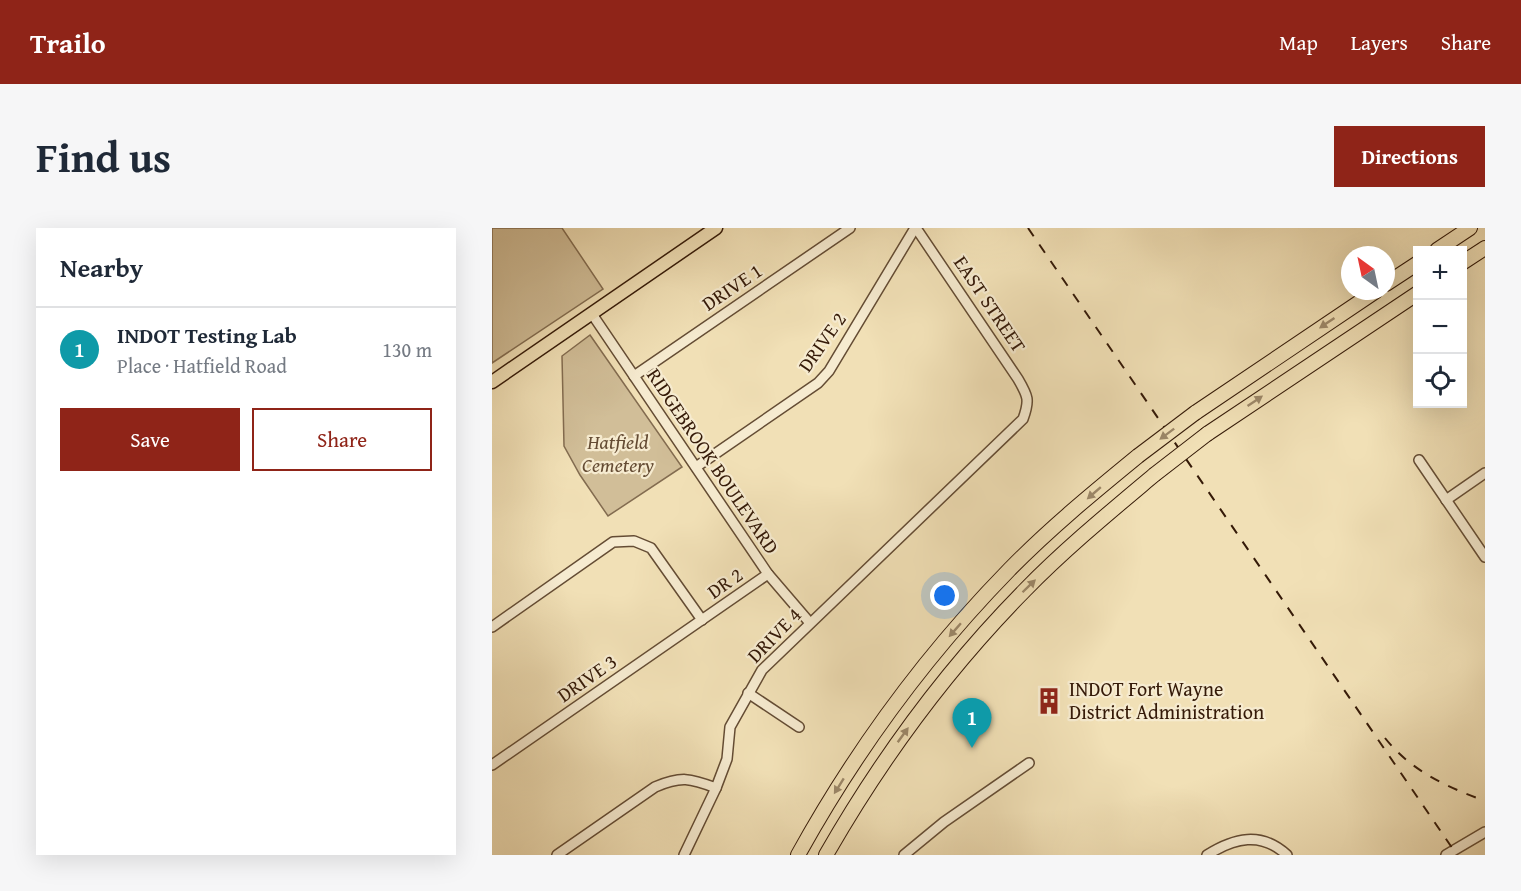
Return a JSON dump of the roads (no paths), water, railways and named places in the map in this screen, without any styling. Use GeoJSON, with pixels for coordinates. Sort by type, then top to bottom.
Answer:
{"type":"FeatureCollection","features":[{"type":"Feature","properties":{"kind":"highway"},"geometry":{"type":"LineString","coordinates":[[1443,246],[1470,228]]}},
{"type":"Feature","properties":{"kind":"highway"},"geometry":{"type":"LineString","coordinates":[[1467,259],[1485,248]]}},
{"type":"Feature","properties":{"kind":"highway"},"geometry":{"type":"LineString","coordinates":[[1395,278],[1413,266]]}},
{"type":"Feature","properties":{"kind":"highway"},"geometry":{"type":"LineString","coordinates":[[826,855],[868,786],[945,680],[1026,589],[1110,512],[1207,434],[1413,295]]}},
{"type":"Feature","properties":{"kind":"highway"},"geometry":{"type":"LineString","coordinates":[[798,855],[848,772],[926,663],[1009,569],[1138,456],[1195,413],[1363,300]]}},
{"type":"Feature","properties":{"kind":"main road"},"geometry":{"type":"LineString","coordinates":[[492,382],[716,228]]}},
{"type":"Feature","properties":{"kind":"street","name":"DRIVE 1"},"geometry":{"type":"LineString","coordinates":[[634,376],[850,228]]}},
{"type":"Feature","properties":{"kind":"street","name":"EAST STREET"},"geometry":{"type":"LineString","coordinates":[[916,228],[1018,379],[1025,390],[1028,404]]}},
{"type":"Feature","properties":{"kind":"street","name":"DRIVE 2"},"geometry":{"type":"LineString","coordinates":[[696,467],[818,384],[829,371],[916,228]]}},
{"type":"Feature","properties":{"kind":"street","name":"RIDGEBROOK BOULEVARD"},"geometry":{"type":"LineString","coordinates":[[592,314],[768,574],[810,623]]}},
{"type":"Feature","properties":{"kind":"street","name":"DRIVE 4"},"geometry":{"type":"LineString","coordinates":[[684,855],[716,789],[727,759],[730,727],[762,670],[1023,419],[1028,404]]}},
{"type":"Feature","properties":{"kind":"street"},"geometry":{"type":"LineString","coordinates":[[1419,460],[1485,557]]}},
{"type":"Feature","properties":{"kind":"street"},"geometry":{"type":"LineString","coordinates":[[1446,500],[1485,474]]}},
{"type":"Feature","properties":{"kind":"street"},"geometry":{"type":"LineString","coordinates":[[492,627],[612,542],[634,541],[651,548],[702,620]]}},
{"type":"Feature","properties":{"kind":"street","name":"DR 2"},"geometry":{"type":"LineString","coordinates":[[702,620],[768,574]]}},
{"type":"Feature","properties":{"kind":"street","name":"DRIVE 3"},"geometry":{"type":"LineString","coordinates":[[492,765],[702,620]]}},
{"type":"Feature","properties":{"kind":"street"},"geometry":{"type":"LineString","coordinates":[[748,693],[799,727]]}},
{"type":"Feature","properties":{"kind":"street"},"geometry":{"type":"LineString","coordinates":[[904,855],[944,822],[1029,763]]}},
{"type":"Feature","properties":{"kind":"street"},"geometry":{"type":"LineString","coordinates":[[558,855],[655,787],[672,780],[691,779],[716,789]]}},
{"type":"Feature","properties":{"kind":"street"},"geometry":{"type":"LineString","coordinates":[[1446,855],[1485,832]]}},
{"type":"Feature","properties":{"kind":"street"},"geometry":{"type":"LineString","coordinates":[[1207,855],[1239,840],[1259,840],[1279,848],[1287,855]]}},
{"type":"Feature","properties":{"kind":"railway"},"geometry":{"type":"LineString","coordinates":[[1028,228],[1457,855]]}},
{"type":"Feature","properties":{"kind":"railway"},"geometry":{"type":"LineString","coordinates":[[1385,738],[1395,750],[1418,769],[1457,790],[1485,801]]}},
{"type":"Feature","properties":{"kind":"place","name":"INDOT Fort Wayne District Administration"},"geometry":{"type":"Point","coordinates":[1049,701]}},
{"type":"Feature","properties":{"kind":"place","name":"INDOT Testing Lab"},"geometry":{"type":"Point","coordinates":[972,748]}},
{"type":"Feature","properties":{"kind":"park label","name":"Hatfield Cemetery"},"geometry":{"type":"Point","coordinates":[618,454]}}]}
